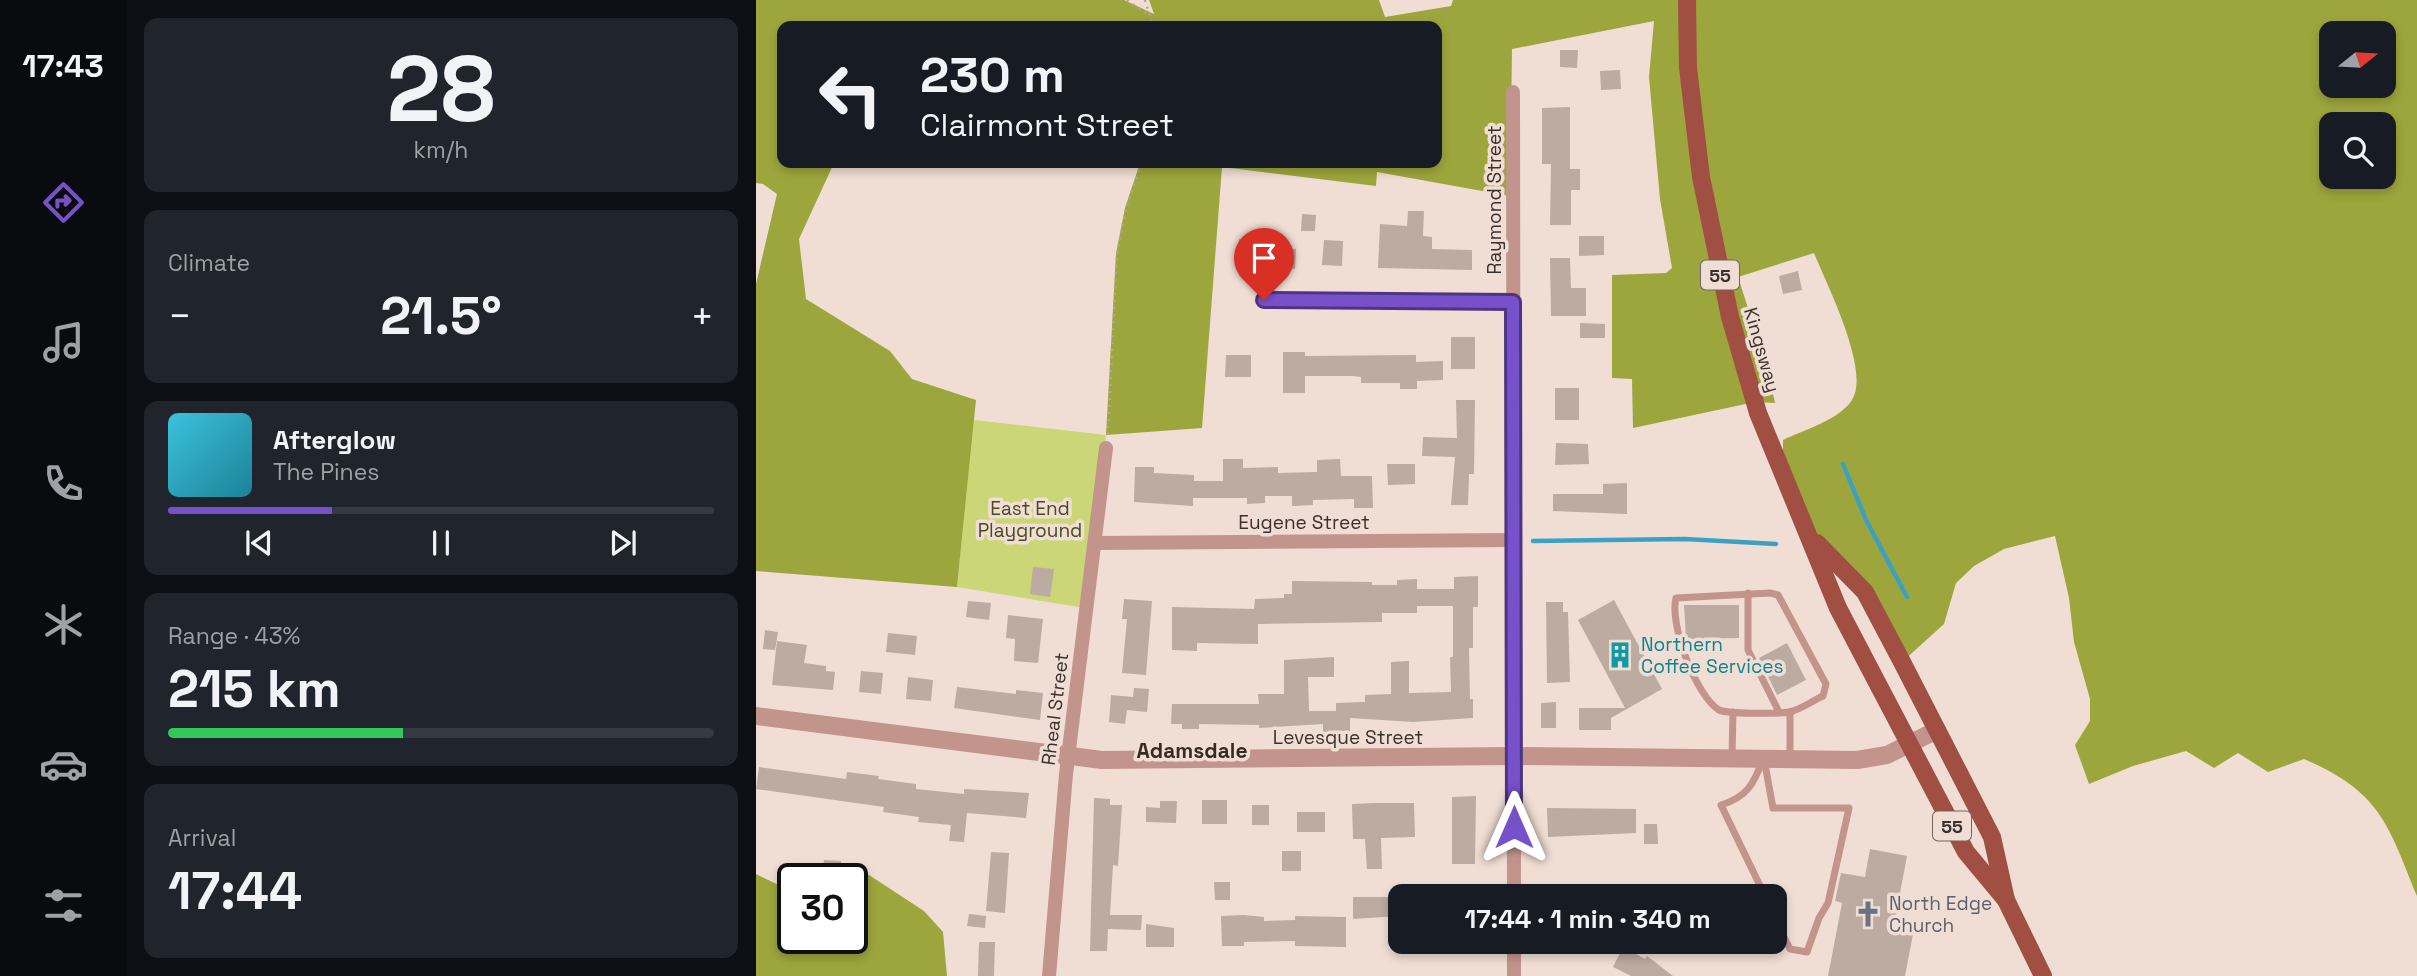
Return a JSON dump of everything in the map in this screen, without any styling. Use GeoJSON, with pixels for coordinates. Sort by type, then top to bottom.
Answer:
{"type":"FeatureCollection","features":[{"type":"Feature","properties":{"kind":"main road","name":"Kingsway"},"geometry":{"type":"LineString","coordinates":[[1687,0],[1692,118],[1721,282],[1758,413],[1838,608],[1966,852],[2006,900]]}},
{"type":"Feature","properties":{"kind":"main road","name":"Kingsway"},"geometry":{"type":"LineString","coordinates":[[1810,536],[1865,592],[1992,837],[2006,900],[2043,976]]}},
{"type":"Feature","properties":{"kind":"street","name":"Raymond Street"},"geometry":{"type":"LineString","coordinates":[[1513,92],[1514,884]]}},
{"type":"Feature","properties":{"kind":"street"},"geometry":{"type":"LineString","coordinates":[[1264,300],[1513,302]]}},
{"type":"Feature","properties":{"kind":"street","name":"Rheal Street"},"geometry":{"type":"LineString","coordinates":[[1049,976],[1068,757],[1106,448]]}},
{"type":"Feature","properties":{"kind":"street","name":"Eugene Street"},"geometry":{"type":"LineString","coordinates":[[1095,543],[1513,540]]}},
{"type":"Feature","properties":{"kind":"street","name":"Levesque Street"},"geometry":{"type":"LineString","coordinates":[[756,716],[1068,757],[1514,756],[1857,760],[1887,755],[1937,730]]}},
{"type":"Feature","properties":{"kind":"street"},"geometry":{"type":"LineString","coordinates":[[1514,954],[1514,976]]}},
{"type":"Feature","properties":{"kind":"lane"},"geometry":{"type":"LineString","coordinates":[[1748,593],[1748,650],[1779,712]]}},
{"type":"Feature","properties":{"kind":"lane"},"geometry":{"type":"LineString","coordinates":[[1748,593],[1777,595],[1826,684],[1823,696],[1790,712],[1733,712],[1721,711],[1706,693],[1681,647],[1674,606],[1676,598],[1748,593]]}},
{"type":"Feature","properties":{"kind":"lane"},"geometry":{"type":"LineString","coordinates":[[1732,758],[1733,712]]}},
{"type":"Feature","properties":{"kind":"lane"},"geometry":{"type":"LineString","coordinates":[[1790,712],[1790,758]]}},
{"type":"Feature","properties":{"kind":"lane"},"geometry":{"type":"LineString","coordinates":[[1759,884],[1721,805],[1736,800],[1751,789],[1763,758]]}},
{"type":"Feature","properties":{"kind":"lane"},"geometry":{"type":"LineString","coordinates":[[1763,758],[1773,808],[1849,808],[1828,903],[1819,918],[1807,952],[1790,949],[1787,943]]}},
{"type":"Feature","properties":{"kind":"path"},"geometry":{"type":"LineString","coordinates":[[1127,0],[1149,15]]}},
{"type":"Feature","properties":{"kind":"path"},"geometry":{"type":"LineString","coordinates":[[1145,0],[1151,21]]}},
{"type":"Feature","properties":{"kind":"path"},"geometry":{"type":"LineString","coordinates":[[1106,448],[1111,408],[1116,254],[1126,208],[1139,168]]}},
{"type":"Feature","properties":{"kind":"green space"},"geometry":{"type":"Polygon","coordinates":[[[756,0],[1124,0],[1154,14],[1149,0],[1379,0],[1385,17],[1451,6],[1453,0],[2417,0],[2417,896],[2398,849],[2379,813],[2350,784],[2304,759],[2268,772],[2238,753],[2214,768],[2186,751],[2133,766],[2089,784],[2075,745],[2090,721],[2090,699],[2074,642],[2069,598],[2055,536],[2004,549],[1974,566],[1956,583],[1944,624],[1902,662],[1865,592],[1810,536],[1783,479],[1783,440],[1839,413],[1852,400],[1856,387],[1856,369],[1845,327],[1814,253],[1738,277],[1768,370],[1775,403],[1755,402],[1633,428],[1632,379],[1612,378],[1612,275],[1666,273],[1672,268],[1660,199],[1649,77],[1654,21],[1512,49],[1510,196],[1377,172],[1376,186],[1230,168],[1442,168],[1442,21],[777,21],[777,168],[832,168],[799,239],[806,299],[890,351],[912,379],[976,400],[957,587],[756,571],[756,284],[777,194],[763,184],[756,183],[756,0]]]}},
{"type":"Feature","properties":{"kind":"green space"},"geometry":{"type":"Polygon","coordinates":[[[1138,168],[1222,168],[1202,428],[1106,435],[1116,254],[1125,208],[1138,168]]]}},
{"type":"Feature","properties":{"kind":"green space","name":"East End Playground"},"geometry":{"type":"Polygon","coordinates":[[[974,420],[1106,435],[1085,608],[957,587],[974,420]]]}},
{"type":"Feature","properties":{"kind":"green space"},"geometry":{"type":"Polygon","coordinates":[[[756,874],[777,884],[777,954],[868,954],[868,875],[924,911],[943,932],[947,976],[756,976],[756,874]]]}},
{"type":"Feature","properties":{"kind":"building"},"geometry":{"type":"Polygon","coordinates":[[[1560,50],[1578,50],[1577,68],[1560,67],[1560,50]]]}},
{"type":"Feature","properties":{"kind":"building"},"geometry":{"type":"Polygon","coordinates":[[[1620,70],[1621,89],[1601,90],[1600,71],[1620,70]]]}},
{"type":"Feature","properties":{"kind":"building"},"geometry":{"type":"Polygon","coordinates":[[[1570,107],[1570,169],[1580,169],[1580,190],[1571,190],[1571,225],[1550,225],[1551,164],[1542,164],[1542,108],[1570,107]]]}},
{"type":"Feature","properties":{"kind":"building"},"geometry":{"type":"Polygon","coordinates":[[[1408,211],[1424,211],[1423,236],[1432,237],[1432,249],[1472,250],[1472,270],[1378,268],[1380,224],[1407,226],[1408,211]]]}},
{"type":"Feature","properties":{"kind":"building"},"geometry":{"type":"Polygon","coordinates":[[[1302,214],[1316,215],[1315,231],[1301,231],[1302,214]]]}},
{"type":"Feature","properties":{"kind":"building"},"geometry":{"type":"Polygon","coordinates":[[[1579,236],[1604,236],[1604,255],[1579,256],[1579,236]]]}},
{"type":"Feature","properties":{"kind":"building"},"geometry":{"type":"Polygon","coordinates":[[[1239,239],[1259,240],[1258,247],[1296,249],[1295,269],[1237,269],[1239,239]]]}},
{"type":"Feature","properties":{"kind":"building"},"geometry":{"type":"Polygon","coordinates":[[[1324,240],[1343,241],[1342,266],[1322,265],[1324,240]]]}},
{"type":"Feature","properties":{"kind":"building"},"geometry":{"type":"Polygon","coordinates":[[[1550,258],[1570,258],[1571,288],[1586,288],[1586,316],[1551,316],[1550,258]]]}},
{"type":"Feature","properties":{"kind":"building"},"geometry":{"type":"Polygon","coordinates":[[[1798,271],[1802,290],[1783,294],[1779,276],[1798,271]]]}},
{"type":"Feature","properties":{"kind":"building"},"geometry":{"type":"Polygon","coordinates":[[[1580,323],[1605,324],[1605,338],[1580,338],[1580,323]]]}},
{"type":"Feature","properties":{"kind":"building"},"geometry":{"type":"Polygon","coordinates":[[[1451,337],[1475,337],[1475,369],[1451,369],[1451,337]]]}},
{"type":"Feature","properties":{"kind":"building"},"geometry":{"type":"Polygon","coordinates":[[[1283,352],[1305,352],[1305,356],[1416,355],[1416,362],[1443,361],[1443,380],[1417,381],[1417,389],[1400,389],[1400,383],[1361,383],[1361,377],[1305,376],[1305,393],[1283,393],[1283,352]]]}},
{"type":"Feature","properties":{"kind":"building"},"geometry":{"type":"Polygon","coordinates":[[[1226,355],[1251,355],[1251,377],[1225,377],[1226,355]]]}},
{"type":"Feature","properties":{"kind":"building"},"geometry":{"type":"Polygon","coordinates":[[[1555,388],[1579,388],[1579,420],[1555,420],[1555,388]]]}},
{"type":"Feature","properties":{"kind":"building"},"geometry":{"type":"Polygon","coordinates":[[[1456,400],[1475,400],[1474,474],[1469,474],[1468,505],[1451,505],[1455,457],[1422,456],[1423,437],[1457,438],[1456,400]]]}},
{"type":"Feature","properties":{"kind":"building"},"geometry":{"type":"Polygon","coordinates":[[[1556,443],[1588,444],[1589,464],[1555,465],[1556,443]]]}},
{"type":"Feature","properties":{"kind":"building"},"geometry":{"type":"Polygon","coordinates":[[[1223,459],[1243,459],[1243,468],[1278,467],[1278,473],[1317,472],[1317,460],[1340,459],[1341,476],[1372,476],[1373,508],[1354,508],[1354,499],[1313,500],[1313,505],[1292,506],[1292,496],[1265,496],[1265,503],[1247,504],[1247,498],[1193,498],[1193,506],[1134,502],[1135,467],[1154,467],[1154,473],[1194,475],[1194,481],[1223,481],[1223,459]]]}},
{"type":"Feature","properties":{"kind":"building"},"geometry":{"type":"Polygon","coordinates":[[[1387,464],[1415,464],[1415,484],[1388,485],[1387,464]]]}},
{"type":"Feature","properties":{"kind":"building"},"geometry":{"type":"Polygon","coordinates":[[[1627,483],[1627,514],[1553,511],[1553,494],[1603,494],[1603,484],[1627,483]]]}},
{"type":"Feature","properties":{"kind":"building"},"geometry":{"type":"Polygon","coordinates":[[[1033,567],[1054,569],[1050,597],[1030,594],[1033,567]]]}},
{"type":"Feature","properties":{"kind":"building"},"geometry":{"type":"Polygon","coordinates":[[[1478,576],[1478,607],[1473,607],[1473,648],[1469,648],[1473,718],[1413,722],[1350,718],[1350,731],[1323,732],[1323,724],[1259,728],[1259,725],[1199,724],[1199,729],[1182,729],[1182,724],[1171,724],[1172,704],[1259,704],[1258,694],[1284,694],[1284,660],[1334,657],[1334,677],[1308,677],[1309,711],[1336,711],[1336,703],[1365,702],[1365,695],[1391,694],[1391,662],[1409,661],[1409,693],[1451,692],[1450,657],[1453,657],[1453,606],[1417,606],[1417,613],[1382,613],[1382,622],[1258,624],[1258,644],[1197,643],[1197,651],[1172,650],[1172,607],[1254,609],[1255,599],[1284,598],[1284,594],[1292,594],[1292,581],[1397,585],[1397,580],[1417,579],[1417,589],[1454,589],[1454,577],[1478,576]]]}},
{"type":"Feature","properties":{"kind":"building"},"geometry":{"type":"Polygon","coordinates":[[[1124,599],[1152,601],[1146,675],[1122,673],[1127,619],[1122,619],[1124,599]]]}},
{"type":"Feature","properties":{"kind":"building","name":"Northern Coffee Services"},"geometry":{"type":"Polygon","coordinates":[[[1614,600],[1662,689],[1611,718],[1611,730],[1579,730],[1579,708],[1625,708],[1578,620],[1614,600]]]}},
{"type":"Feature","properties":{"kind":"building"},"geometry":{"type":"Polygon","coordinates":[[[968,601],[991,603],[989,620],[966,617],[968,601]]]}},
{"type":"Feature","properties":{"kind":"building"},"geometry":{"type":"Polygon","coordinates":[[[1546,602],[1563,602],[1563,612],[1568,612],[1570,682],[1547,683],[1546,602]]]}},
{"type":"Feature","properties":{"kind":"building"},"geometry":{"type":"Polygon","coordinates":[[[1684,605],[1739,605],[1739,638],[1686,639],[1684,605]]]}},
{"type":"Feature","properties":{"kind":"building"},"geometry":{"type":"Polygon","coordinates":[[[1008,615],[1043,619],[1038,663],[1014,661],[1015,639],[1006,638],[1008,615]]]}},
{"type":"Feature","properties":{"kind":"building"},"geometry":{"type":"Polygon","coordinates":[[[765,630],[778,632],[775,650],[763,649],[765,630]]]}},
{"type":"Feature","properties":{"kind":"building"},"geometry":{"type":"Polygon","coordinates":[[[888,633],[917,636],[915,655],[886,652],[888,633]]]}},
{"type":"Feature","properties":{"kind":"building"},"geometry":{"type":"Polygon","coordinates":[[[777,641],[807,645],[804,663],[826,666],[826,671],[835,672],[833,690],[772,685],[777,641]]]}},
{"type":"Feature","properties":{"kind":"building"},"geometry":{"type":"Polygon","coordinates":[[[1787,643],[1806,680],[1777,695],[1759,658],[1787,643]]]}},
{"type":"Feature","properties":{"kind":"building"},"geometry":{"type":"Polygon","coordinates":[[[861,671],[883,673],[881,694],[859,692],[861,671]]]}},
{"type":"Feature","properties":{"kind":"building"},"geometry":{"type":"Polygon","coordinates":[[[908,677],[933,680],[931,701],[906,699],[908,677]]]}},
{"type":"Feature","properties":{"kind":"building"},"geometry":{"type":"Polygon","coordinates":[[[957,687],[1016,694],[1016,690],[1043,693],[1040,720],[954,708],[957,687]]]}},
{"type":"Feature","properties":{"kind":"building"},"geometry":{"type":"Polygon","coordinates":[[[1134,688],[1149,689],[1147,712],[1127,710],[1125,724],[1109,722],[1111,695],[1133,697],[1134,688]]]}},
{"type":"Feature","properties":{"kind":"building"},"geometry":{"type":"Polygon","coordinates":[[[1556,702],[1556,728],[1541,728],[1541,703],[1556,702]]]}},
{"type":"Feature","properties":{"kind":"building"},"geometry":{"type":"Polygon","coordinates":[[[759,767],[846,779],[847,772],[879,776],[878,779],[916,784],[916,789],[964,794],[964,789],[1029,793],[1026,818],[967,813],[964,842],[949,841],[951,825],[918,822],[919,817],[883,812],[884,807],[756,789],[759,767]]]}},
{"type":"Feature","properties":{"kind":"building"},"geometry":{"type":"Polygon","coordinates":[[[1476,796],[1475,864],[1452,864],[1452,797],[1476,796]]]}},
{"type":"Feature","properties":{"kind":"building"},"geometry":{"type":"Polygon","coordinates":[[[1094,798],[1110,799],[1110,805],[1122,805],[1118,866],[1113,865],[1110,915],[1142,915],[1141,930],[1108,929],[1107,951],[1090,951],[1094,798]]]}},
{"type":"Feature","properties":{"kind":"building"},"geometry":{"type":"Polygon","coordinates":[[[1202,800],[1227,800],[1227,824],[1202,824],[1202,800]]]}},
{"type":"Feature","properties":{"kind":"building"},"geometry":{"type":"Polygon","coordinates":[[[1160,801],[1177,801],[1176,823],[1146,822],[1146,807],[1160,808],[1160,801]]]}},
{"type":"Feature","properties":{"kind":"building"},"geometry":{"type":"Polygon","coordinates":[[[1414,803],[1415,837],[1381,838],[1382,869],[1367,869],[1365,839],[1353,839],[1352,804],[1414,803]]]}},
{"type":"Feature","properties":{"kind":"building"},"geometry":{"type":"Polygon","coordinates":[[[1252,805],[1269,805],[1269,825],[1252,825],[1252,805]]]}},
{"type":"Feature","properties":{"kind":"building"},"geometry":{"type":"Polygon","coordinates":[[[1547,808],[1636,809],[1636,833],[1548,837],[1547,808]]]}},
{"type":"Feature","properties":{"kind":"building"},"geometry":{"type":"Polygon","coordinates":[[[1297,812],[1325,812],[1325,832],[1297,832],[1297,812]]]}},
{"type":"Feature","properties":{"kind":"building"},"geometry":{"type":"Polygon","coordinates":[[[1644,824],[1657,824],[1658,844],[1644,844],[1644,824]]]}},
{"type":"Feature","properties":{"kind":"building","name":"North Edge Church"},"geometry":{"type":"Polygon","coordinates":[[[1870,849],[1907,856],[1894,925],[1914,929],[1905,976],[1828,976],[1842,903],[1835,901],[1841,873],[1865,877],[1870,849]]]}},
{"type":"Feature","properties":{"kind":"building"},"geometry":{"type":"Polygon","coordinates":[[[1282,851],[1301,851],[1301,871],[1282,871],[1282,851]]]}},
{"type":"Feature","properties":{"kind":"building"},"geometry":{"type":"Polygon","coordinates":[[[991,852],[1009,853],[1005,913],[986,911],[991,852]]]}},
{"type":"Feature","properties":{"kind":"building"},"geometry":{"type":"Polygon","coordinates":[[[824,860],[841,861],[841,863],[824,863],[824,860]]]}},
{"type":"Feature","properties":{"kind":"building"},"geometry":{"type":"Polygon","coordinates":[[[1214,882],[1230,882],[1230,900],[1215,900],[1214,882]]]}},
{"type":"Feature","properties":{"kind":"building"},"geometry":{"type":"Polygon","coordinates":[[[1353,897],[1388,897],[1388,917],[1353,919],[1353,897]]]}},
{"type":"Feature","properties":{"kind":"building"},"geometry":{"type":"Polygon","coordinates":[[[969,914],[986,916],[985,928],[967,926],[969,914]]]}},
{"type":"Feature","properties":{"kind":"building"},"geometry":{"type":"Polygon","coordinates":[[[1221,916],[1264,917],[1264,921],[1295,920],[1295,916],[1346,917],[1346,947],[1295,946],[1295,941],[1244,942],[1244,946],[1222,946],[1221,916]]]}},
{"type":"Feature","properties":{"kind":"building"},"geometry":{"type":"Polygon","coordinates":[[[1146,924],[1174,928],[1174,947],[1146,947],[1146,924]]]}},
{"type":"Feature","properties":{"kind":"building"},"geometry":{"type":"Polygon","coordinates":[[[979,942],[995,942],[994,976],[978,976],[979,942]]]}},
{"type":"Feature","properties":{"kind":"building"},"geometry":{"type":"Polygon","coordinates":[[[1620,954],[1636,954],[1645,959],[1647,956],[1673,976],[1631,976],[1613,967],[1620,954]]]}},
{"type":"Feature","properties":{"kind":"waterway"},"geometry":{"type":"LineString","coordinates":[[1843,464],[1866,520],[1907,597]]}},
{"type":"Feature","properties":{"kind":"waterway"},"geometry":{"type":"LineString","coordinates":[[1533,541],[1685,539],[1776,544]]}},
{"type":"Feature","properties":{"kind":"place","name":"Northern Coffee Services"},"geometry":{"type":"Point","coordinates":[1620,655]}},
{"type":"Feature","properties":{"kind":"place","name":"North Edge Church"},"geometry":{"type":"Point","coordinates":[1868,914]}},
{"type":"Feature","properties":{"kind":"district","name":"Adamsdale"},"geometry":{"type":"Point","coordinates":[1192,750]}},
{"type":"Feature","properties":{"kind":"route"},"geometry":{"type":"LineString","coordinates":[[1264,300],[1513,302],[1514,827]]}}]}
